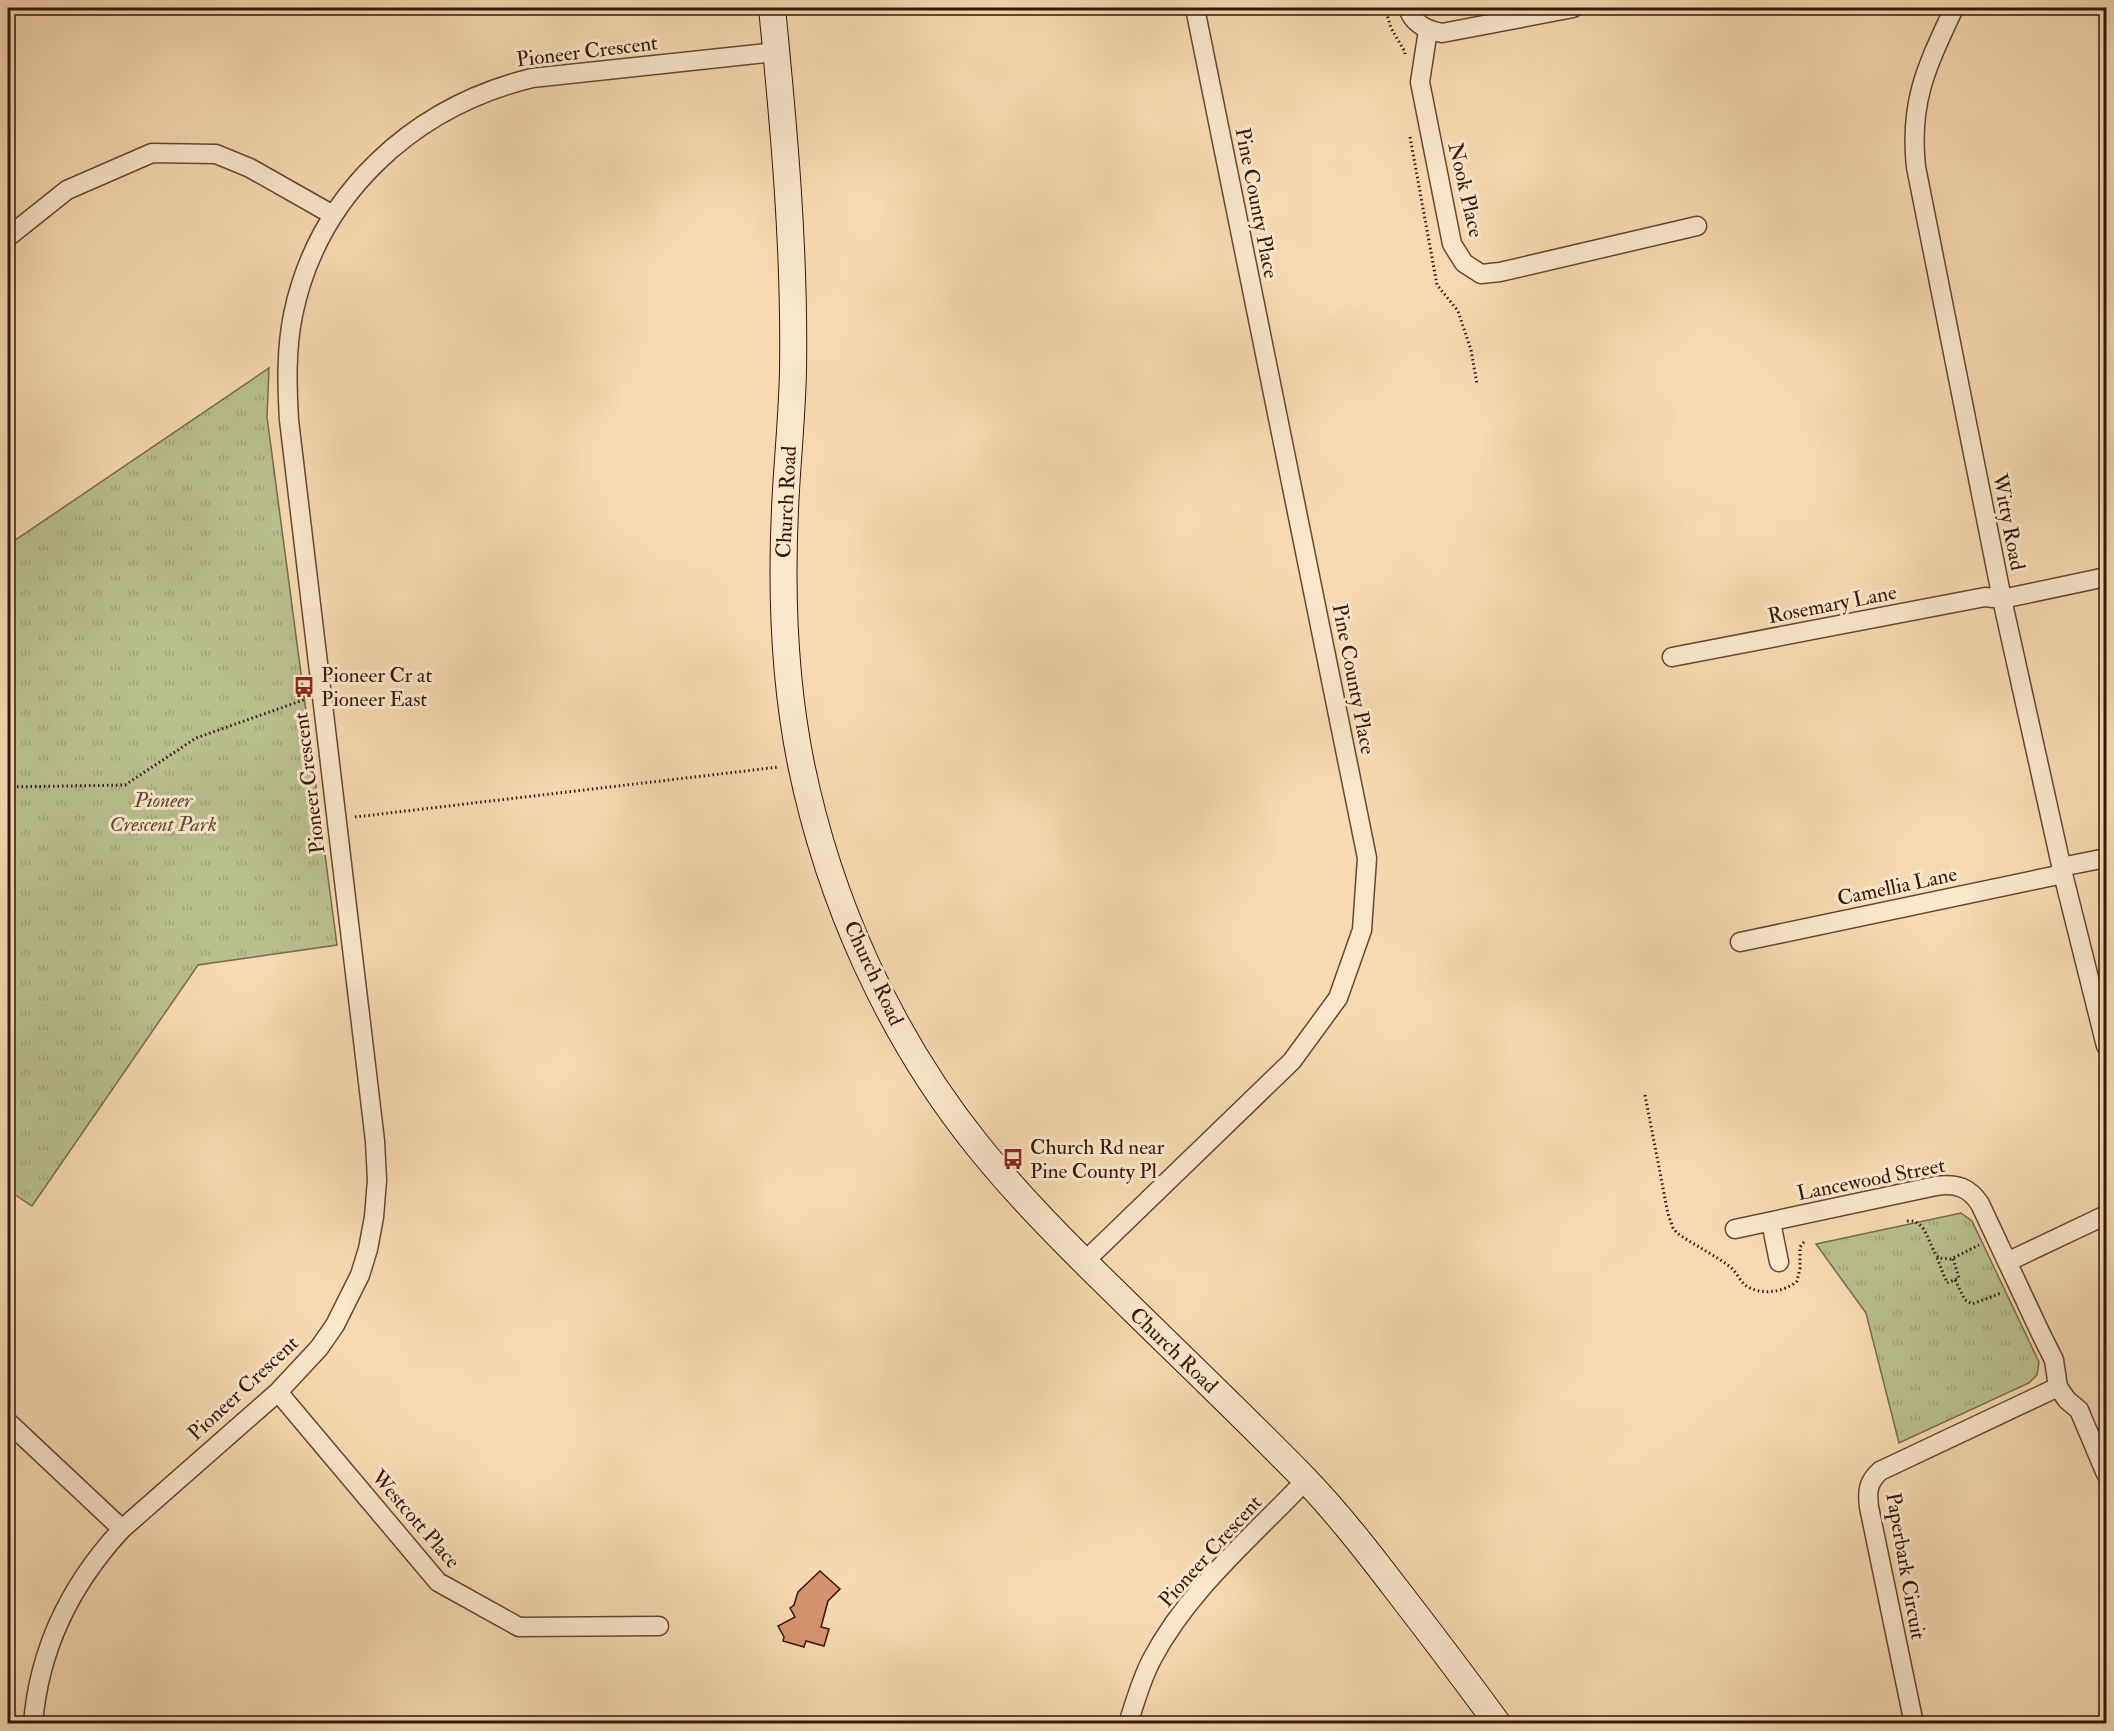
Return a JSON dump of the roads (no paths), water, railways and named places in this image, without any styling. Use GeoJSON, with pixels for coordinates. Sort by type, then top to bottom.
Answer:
{"type":"FeatureCollection","features":[{"type":"Feature","properties":{"kind":"main road","name":"Church Road"},"geometry":{"type":"LineString","coordinates":[[772,8],[793,258],[793,377],[785,504],[783,622],[790,699],[801,765],[829,866],[849,921],[871,972],[903,1035],[938,1091],[976,1145],[1084,1262],[1306,1480],[1362,1544],[1498,1724]]}},
{"type":"Feature","properties":{"kind":"street","name":"Pine County Place"},"geometry":{"type":"LineString","coordinates":[[1084,1262],[1292,1061],[1338,998],[1362,930],[1367,858],[1195,8]]}},
{"type":"Feature","properties":{"kind":"street"},"geometry":{"type":"LineString","coordinates":[[1408,8],[1418,24],[1428,30],[1442,33],[1573,8]]}},
{"type":"Feature","properties":{"kind":"street","name":"Witty Road"},"geometry":{"type":"LineString","coordinates":[[1954,8],[1927,65],[1916,109],[1914,140],[1923,210],[2002,599],[2062,870],[2106,1046]]}},
{"type":"Feature","properties":{"kind":"street","name":"Nook Place"},"geometry":{"type":"LineString","coordinates":[[1428,30],[1420,82],[1452,244],[1464,262],[1481,274],[1500,272],[1697,226]]}},
{"type":"Feature","properties":{"kind":"street","name":"Pioneer Crescent"},"geometry":{"type":"LineString","coordinates":[[33,1724],[40,1675],[49,1644],[63,1610],[91,1566],[122,1529],[278,1392],[319,1348],[335,1325],[360,1275],[374,1217],[377,1180],[375,1142],[289,420],[288,352],[293,314],[315,249],[333,215],[351,190],[395,145],[442,112],[486,91],[532,78],[776,52]]}},
{"type":"Feature","properties":{"kind":"street"},"geometry":{"type":"LineString","coordinates":[[8,237],[67,190],[152,153],[216,154],[250,168],[333,215]]}},
{"type":"Feature","properties":{"kind":"street","name":"Rosemary Lane"},"geometry":{"type":"LineString","coordinates":[[1671,657],[1985,597],[2002,599],[2106,578]]}},
{"type":"Feature","properties":{"kind":"street","name":"Camellia Lane"},"geometry":{"type":"LineString","coordinates":[[1740,942],[2062,870],[2106,858]]}},
{"type":"Feature","properties":{"kind":"street","name":"Lancewood Street"},"geometry":{"type":"LineString","coordinates":[[1735,1229],[1936,1186],[1956,1185],[1974,1194],[2007,1262]]}},
{"type":"Feature","properties":{"kind":"street"},"geometry":{"type":"LineString","coordinates":[[2106,1215],[2007,1262],[2052,1353],[2058,1387],[2067,1400],[2079,1410],[2106,1474]]}},
{"type":"Feature","properties":{"kind":"street"},"geometry":{"type":"LineString","coordinates":[[1771,1222],[1779,1262]]}},
{"type":"Feature","properties":{"kind":"street","name":"Paperbark Circuit"},"geometry":{"type":"LineString","coordinates":[[1914,1724],[1869,1507],[1869,1486],[1880,1471],[2058,1387]]}},
{"type":"Feature","properties":{"kind":"street","name":"Westcott Place"},"geometry":{"type":"LineString","coordinates":[[278,1392],[438,1582],[519,1627],[659,1626]]}},
{"type":"Feature","properties":{"kind":"street"},"geometry":{"type":"LineString","coordinates":[[8,1422],[122,1529]]}},
{"type":"Feature","properties":{"kind":"street","name":"Pioneer Crescent"},"geometry":{"type":"LineString","coordinates":[[1128,1724],[1151,1661],[1186,1606],[1306,1480]]}},
{"type":"Feature","properties":{"kind":"place","name":"Pioneer Cr at Pioneer East"},"geometry":{"type":"Point","coordinates":[304,687]}},
{"type":"Feature","properties":{"kind":"place","name":"Church Rd near Pine County Pl"},"geometry":{"type":"Point","coordinates":[1013,1159]}},
{"type":"Feature","properties":{"kind":"park label","name":"Pioneer Crescent Park"},"geometry":{"type":"Point","coordinates":[163,812]}}]}
